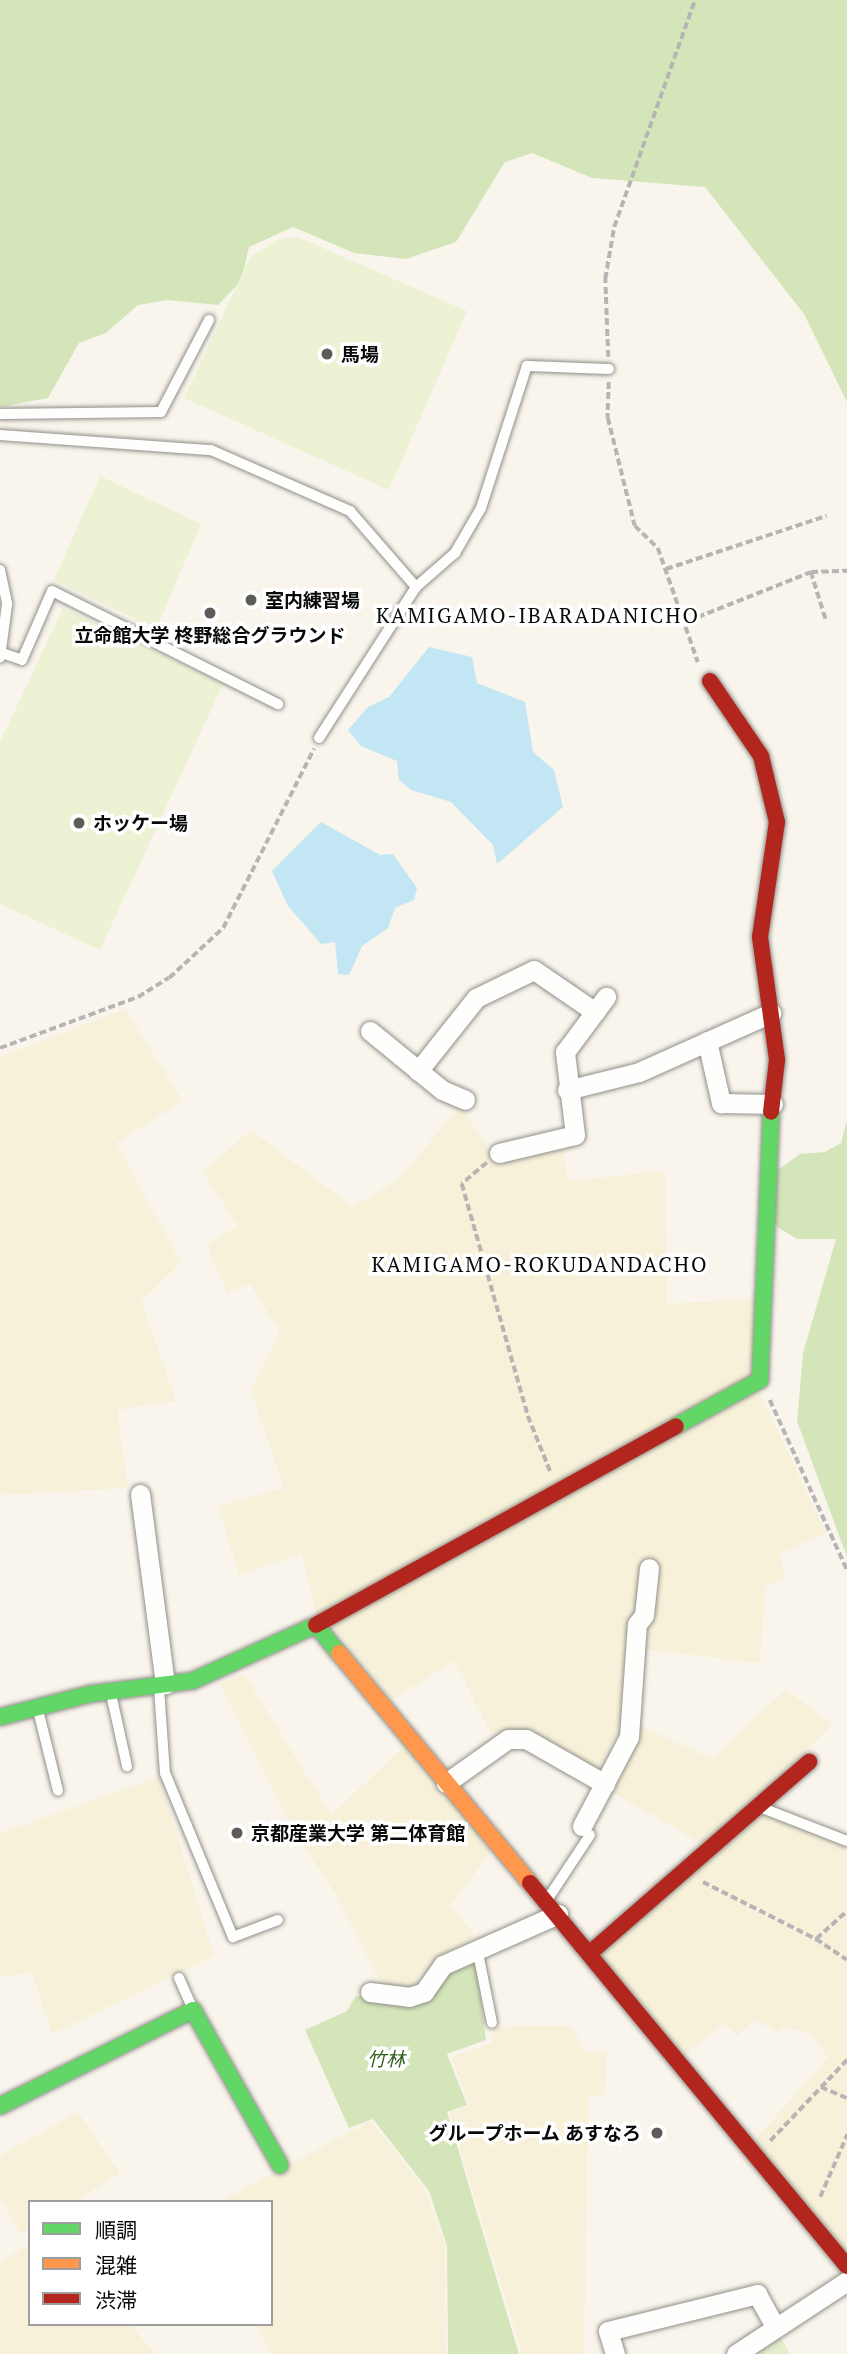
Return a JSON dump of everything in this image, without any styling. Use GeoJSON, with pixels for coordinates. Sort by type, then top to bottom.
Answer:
{"type":"FeatureCollection","features":[{"type":"Feature","properties":{"kind":"street"},"geometry":{"type":"LineString","coordinates":[[0,1717],[110,1690],[203,1676],[316,1625],[760,1380],[777,1060],[760,937],[777,822],[773,795],[761,756],[709,681]]}},
{"type":"Feature","properties":{"kind":"street"},"geometry":{"type":"LineString","coordinates":[[418,1070],[476,998],[534,970],[601,1005],[565,1052],[567,1090],[575,1135],[499,1153]]}},
{"type":"Feature","properties":{"kind":"street"},"geometry":{"type":"LineString","coordinates":[[567,1090],[639,1072],[771,1013]]}},
{"type":"Feature","properties":{"kind":"street"},"geometry":{"type":"LineString","coordinates":[[370,1031],[418,1070],[465,1100]]}},
{"type":"Feature","properties":{"kind":"street"},"geometry":{"type":"LineString","coordinates":[[707,1041],[721,1104],[773,1104]]}},
{"type":"Feature","properties":{"kind":"street"},"geometry":{"type":"LineString","coordinates":[[141,1494],[162,1684]]}},
{"type":"Feature","properties":{"kind":"street"},"geometry":{"type":"LineString","coordinates":[[586,1830],[631,1727],[637,1624],[644,1615],[649,1568]]}},
{"type":"Feature","properties":{"kind":"street"},"geometry":{"type":"LineString","coordinates":[[316,1625],[847,2266]]}},
{"type":"Feature","properties":{"kind":"street"},"geometry":{"type":"LineString","coordinates":[[446,1783],[508,1739],[526,1739],[605,1784]]}},
{"type":"Feature","properties":{"kind":"street"},"geometry":{"type":"LineString","coordinates":[[590,1954],[808,1762]]}},
{"type":"Feature","properties":{"kind":"street"},"geometry":{"type":"LineString","coordinates":[[370,1992],[409,1997],[424,1992],[443,1965],[552,1907]]}},
{"type":"Feature","properties":{"kind":"street"},"geometry":{"type":"LineString","coordinates":[[0,2106],[193,2010],[281,2165]]}},
{"type":"Feature","properties":{"kind":"street"},"geometry":{"type":"LineString","coordinates":[[736,2354],[847,2281]]}},
{"type":"Feature","properties":{"kind":"street"},"geometry":{"type":"LineString","coordinates":[[615,2354],[608,2331],[757,2294],[775,2327]]}},
{"type":"Feature","properties":{"kind":"lane"},"geometry":{"type":"LineString","coordinates":[[0,414],[161,412],[209,320]]}},
{"type":"Feature","properties":{"kind":"lane"},"geometry":{"type":"LineString","coordinates":[[319,738],[416,587],[455,553],[481,508],[527,366],[609,369]]}},
{"type":"Feature","properties":{"kind":"lane"},"geometry":{"type":"LineString","coordinates":[[0,435],[211,450],[350,511],[416,587]]}},
{"type":"Feature","properties":{"kind":"lane"},"geometry":{"type":"LineString","coordinates":[[0,570],[7,604],[1,656],[22,660],[52,591],[278,704]]}},
{"type":"Feature","properties":{"kind":"lane"},"geometry":{"type":"LineString","coordinates":[[162,1684],[165,1773],[233,1937],[278,1920]]}},
{"type":"Feature","properties":{"kind":"lane"},"geometry":{"type":"LineString","coordinates":[[110,1690],[127,1766]]}},
{"type":"Feature","properties":{"kind":"lane"},"geometry":{"type":"LineString","coordinates":[[38,1707],[58,1791]]}},
{"type":"Feature","properties":{"kind":"lane"},"geometry":{"type":"LineString","coordinates":[[758,1806],[847,1841]]}},
{"type":"Feature","properties":{"kind":"lane"},"geometry":{"type":"LineString","coordinates":[[552,1907],[586,1830]]}},
{"type":"Feature","properties":{"kind":"lane"},"geometry":{"type":"LineString","coordinates":[[477,1947],[492,2023]]}},
{"type":"Feature","properties":{"kind":"lane"},"geometry":{"type":"LineString","coordinates":[[179,1978],[193,2010]]}},
{"type":"Feature","properties":{"kind":"path"},"geometry":{"type":"LineString","coordinates":[[695,0],[614,226],[605,279],[608,418],[635,526],[658,548],[688,621],[697,661],[709,681]]}},
{"type":"Feature","properties":{"kind":"path"},"geometry":{"type":"LineString","coordinates":[[666,569],[826,516]]}},
{"type":"Feature","properties":{"kind":"path"},"geometry":{"type":"LineString","coordinates":[[688,621],[811,572],[847,571]]}},
{"type":"Feature","properties":{"kind":"path"},"geometry":{"type":"LineString","coordinates":[[811,572],[826,620]]}},
{"type":"Feature","properties":{"kind":"path"},"geometry":{"type":"LineString","coordinates":[[0,1048],[138,996],[169,978],[223,928],[319,738]]}},
{"type":"Feature","properties":{"kind":"path"},"geometry":{"type":"LineString","coordinates":[[499,1153],[462,1184],[528,1416],[558,1491]]}},
{"type":"Feature","properties":{"kind":"path"},"geometry":{"type":"LineString","coordinates":[[760,1380],[847,1570]]}},
{"type":"Feature","properties":{"kind":"path"},"geometry":{"type":"LineString","coordinates":[[683,1872],[816,1939],[847,1960]]}},
{"type":"Feature","properties":{"kind":"path"},"geometry":{"type":"LineString","coordinates":[[816,1939],[847,1911]]}},
{"type":"Feature","properties":{"kind":"path"},"geometry":{"type":"LineString","coordinates":[[756,2155],[847,2060]]}},
{"type":"Feature","properties":{"kind":"path"},"geometry":{"type":"LineString","coordinates":[[821,2087],[847,2098]]}},
{"type":"Feature","properties":{"kind":"path"},"geometry":{"type":"LineString","coordinates":[[809,2220],[847,2135]]}},
{"type":"Feature","properties":{"kind":"shaded area"},"geometry":{"type":"Polygon","coordinates":[[[125,1009],[183,1101],[116,1143],[181,1263],[141,1301],[176,1401],[117,1410],[128,1488],[0,1495],[0,1057],[125,1009]]]}},
{"type":"Feature","properties":{"kind":"shaded area"},"geometry":{"type":"Polygon","coordinates":[[[460,1105],[495,1159],[563,1144],[567,1181],[665,1171],[667,1304],[766,1298],[760,1380],[319,1625],[302,1553],[239,1575],[218,1506],[284,1488],[251,1390],[280,1332],[250,1284],[227,1293],[207,1245],[238,1226],[203,1172],[251,1130],[352,1206],[400,1179],[460,1105]]]}},
{"type":"Feature","properties":{"kind":"shaded area"},"geometry":{"type":"Polygon","coordinates":[[[757,1387],[826,1533],[779,1554],[786,1579],[765,1586],[760,1663],[626,1647],[622,1726],[596,1772],[509,1730],[491,1734],[455,1661],[391,1700],[332,1625],[757,1387]]]}},
{"type":"Feature","properties":{"kind":"shaded area"},"geometry":{"type":"Polygon","coordinates":[[[245,1675],[331,1815],[407,1744],[494,1848],[450,1906],[476,1936],[440,1956],[409,1990],[395,1990],[378,1978],[335,1893],[294,1832],[220,1684],[245,1675]]]}},
{"type":"Feature","properties":{"kind":"shaded area"},"geometry":{"type":"Polygon","coordinates":[[[786,1689],[832,1725],[706,1846],[608,1790],[639,1725],[712,1759],[786,1689]]]}},
{"type":"Feature","properties":{"kind":"shaded area"},"geometry":{"type":"Polygon","coordinates":[[[159,1777],[214,1956],[52,2034],[32,1972],[0,1977],[0,1833],[159,1777]]]}},
{"type":"Feature","properties":{"kind":"shaded area"},"geometry":{"type":"Polygon","coordinates":[[[761,1802],[847,1835],[847,2258],[752,2143],[828,2058],[811,2033],[784,2027],[777,2032],[755,2020],[736,2036],[724,2023],[682,2057],[593,1949],[761,1802]]]}},
{"type":"Feature","properties":{"kind":"shaded area"},"geometry":{"type":"Polygon","coordinates":[[[572,2026],[584,2051],[606,2053],[605,2094],[588,2097],[584,2354],[522,2354],[449,2112],[470,2106],[451,2057],[493,2043],[492,2027],[572,2026]]]}},
{"type":"Feature","properties":{"kind":"shaded area"},"geometry":{"type":"Polygon","coordinates":[[[78,2112],[120,2174],[76,2200],[28,2200],[28,2229],[20,2233],[0,2198],[0,2156],[78,2112]]]}},
{"type":"Feature","properties":{"kind":"shaded area"},"geometry":{"type":"Polygon","coordinates":[[[371,2121],[426,2191],[445,2245],[446,2354],[272,2354],[256,2326],[273,2326],[273,2200],[223,2200],[371,2121]]]}},
{"type":"Feature","properties":{"kind":"shaded area"},"geometry":{"type":"Polygon","coordinates":[[[28,2245],[28,2326],[132,2326],[155,2354],[0,2354],[0,2261],[28,2245]]]}},
{"type":"Feature","properties":{"kind":"green space"},"geometry":{"type":"Polygon","coordinates":[[[0,0],[847,0],[847,402],[804,314],[705,187],[592,178],[532,153],[505,162],[456,242],[406,259],[354,253],[293,227],[249,247],[241,281],[218,305],[168,300],[138,305],[106,333],[79,343],[48,398],[0,407],[0,0]]]}},
{"type":"Feature","properties":{"kind":"green space","name":"馬場"},"geometry":{"type":"Polygon","coordinates":[[[298,237],[467,311],[389,490],[184,398],[250,257],[279,239],[298,237]]]}},
{"type":"Feature","properties":{"kind":"green space"},"geometry":{"type":"Polygon","coordinates":[[[100,476],[201,524],[156,629],[54,580],[100,476]]]}},
{"type":"Feature","properties":{"kind":"green space","name":"ホッケー場"},"geometry":{"type":"Polygon","coordinates":[[[63,608],[223,684],[100,950],[0,904],[0,742],[63,608]]]}},
{"type":"Feature","properties":{"kind":"green space"},"geometry":{"type":"Polygon","coordinates":[[[847,1120],[847,1557],[797,1421],[803,1353],[836,1239],[797,1239],[777,1227],[770,1202],[778,1170],[800,1154],[825,1152],[841,1143],[847,1120]]]}},
{"type":"Feature","properties":{"kind":"green space","name":"竹林"},"geometry":{"type":"Polygon","coordinates":[[[475,1951],[486,2040],[447,2054],[467,2105],[447,2112],[519,2354],[448,2354],[447,2246],[429,2191],[373,2119],[349,2128],[305,2030],[347,2011],[356,1996],[410,1999],[446,1966],[475,1951]]]}},
{"type":"Feature","properties":{"kind":"green space"},"geometry":{"type":"Polygon","coordinates":[[[775,2327],[790,2354],[755,2354],[753,2347],[775,2327]]]}},
{"type":"Feature","properties":{"kind":"water"},"geometry":{"type":"Polygon","coordinates":[[[429,647],[472,657],[477,683],[525,702],[533,752],[554,770],[563,807],[497,864],[493,845],[451,802],[411,790],[399,780],[397,761],[361,746],[348,730],[368,707],[389,697],[429,647]]]}},
{"type":"Feature","properties":{"kind":"water"},"geometry":{"type":"Polygon","coordinates":[[[321,822],[380,855],[393,854],[417,888],[414,900],[395,908],[388,928],[362,946],[349,975],[338,974],[335,942],[321,944],[288,906],[272,871],[321,822]]]}},
{"type":"Feature","properties":{"kind":"traffic: fast"},"geometry":{"type":"LineString","coordinates":[[676,1426],[760,1380],[771,1112]]}},
{"type":"Feature","properties":{"kind":"traffic: fast"},"geometry":{"type":"LineString","coordinates":[[0,1717],[90,1694],[192,1681],[316,1625],[339,1653]]}},
{"type":"Feature","properties":{"kind":"traffic: fast"},"geometry":{"type":"LineString","coordinates":[[0,2106],[193,2010],[280,2165]]}},
{"type":"Feature","properties":{"kind":"traffic: slow"},"geometry":{"type":"LineString","coordinates":[[339,1653],[530,1883]]}},
{"type":"Feature","properties":{"kind":"traffic: jam"},"geometry":{"type":"LineString","coordinates":[[710,681],[761,756],[777,822],[760,937],[777,1060],[771,1112]]}},
{"type":"Feature","properties":{"kind":"traffic: jam"},"geometry":{"type":"LineString","coordinates":[[316,1625],[676,1426]]}},
{"type":"Feature","properties":{"kind":"traffic: jam"},"geometry":{"type":"LineString","coordinates":[[590,1953],[809,1762]]}},
{"type":"Feature","properties":{"kind":"traffic: jam"},"geometry":{"type":"LineString","coordinates":[[530,1883],[847,2266]]}},
{"type":"Feature","properties":{"kind":"place","name":"馬場"},"geometry":{"type":"Point","coordinates":[327,354]}},
{"type":"Feature","properties":{"kind":"place","name":"室内練習場"},"geometry":{"type":"Point","coordinates":[251,600]}},
{"type":"Feature","properties":{"kind":"place","name":"立命館大学 柊野総合グラウンド"},"geometry":{"type":"Point","coordinates":[210,613]}},
{"type":"Feature","properties":{"kind":"place","name":"ホッケー場"},"geometry":{"type":"Point","coordinates":[79,823]}},
{"type":"Feature","properties":{"kind":"place","name":"京都産業大学 第二体育館"},"geometry":{"type":"Point","coordinates":[237,1833]}},
{"type":"Feature","properties":{"kind":"place","name":"グループホーム あすなろ"},"geometry":{"type":"Point","coordinates":[657,2133]}},
{"type":"Feature","properties":{"kind":"district","name":"KAMIGAMO-IBARADANICHO"},"geometry":{"type":"Point","coordinates":[538,615]}},
{"type":"Feature","properties":{"kind":"district","name":"KAMIGAMO-ROKUDANDACHO"},"geometry":{"type":"Point","coordinates":[540,1264]}}]}
